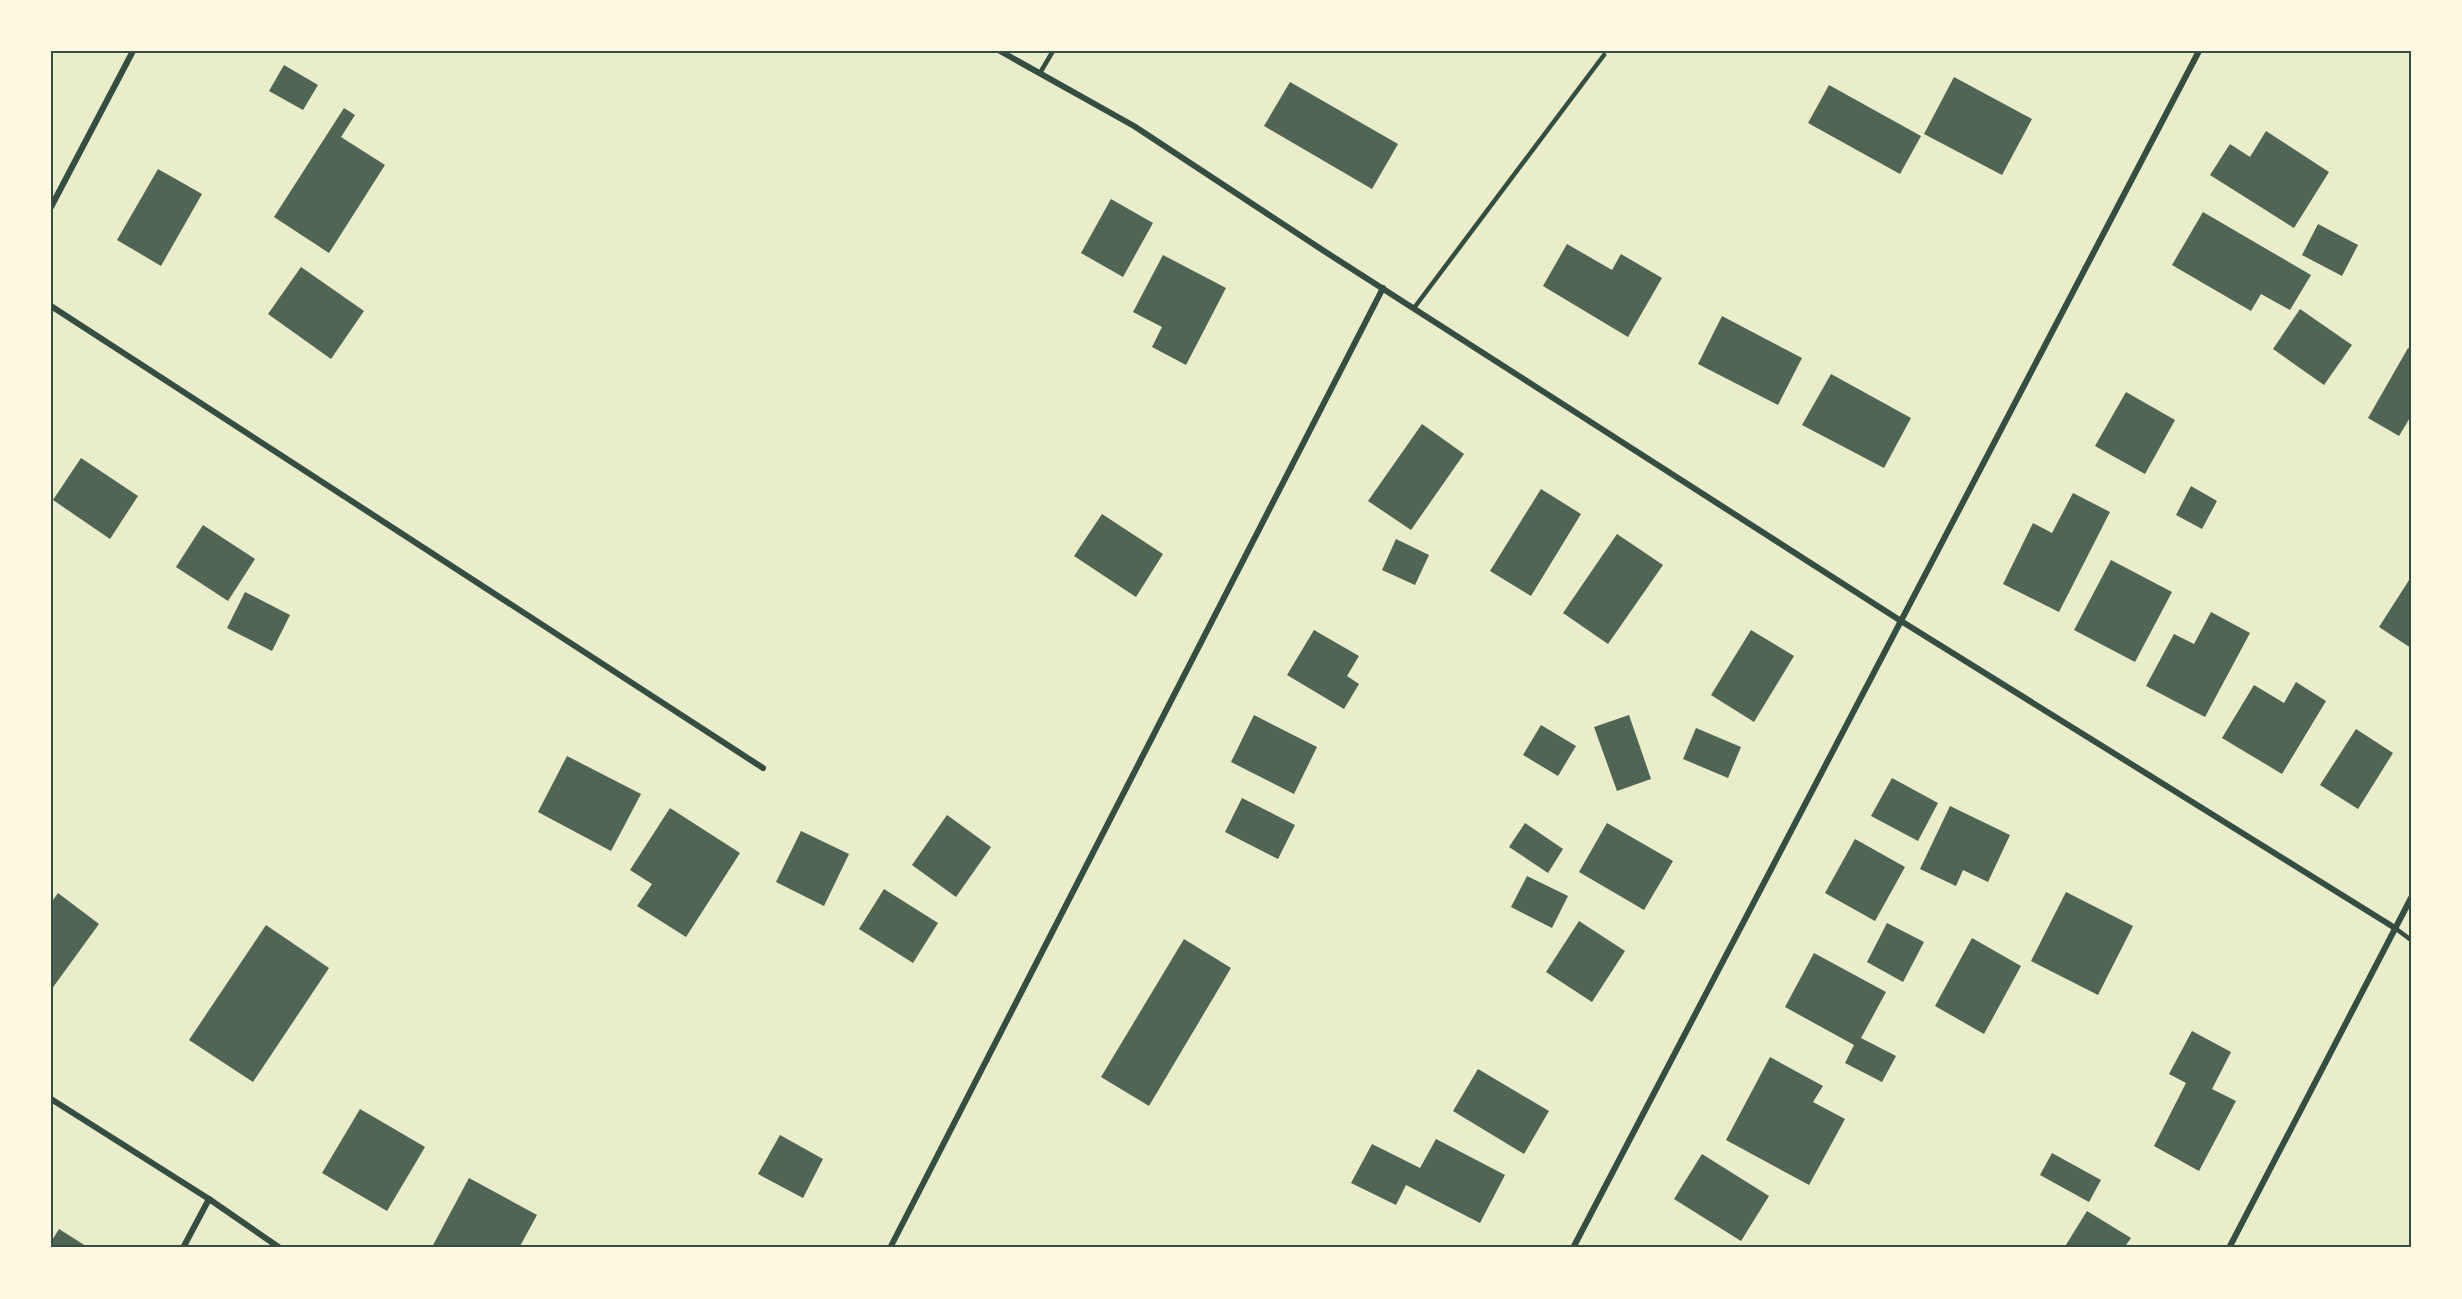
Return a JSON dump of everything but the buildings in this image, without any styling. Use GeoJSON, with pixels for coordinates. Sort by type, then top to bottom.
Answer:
{"type":"FeatureCollection","features":[{"type":"Feature","properties":{"kind":"street"},"geometry":{"type":"LineString","coordinates":[[51,207],[134,51]]}},
{"type":"Feature","properties":{"kind":"street"},"geometry":{"type":"LineString","coordinates":[[1000,51],[1134,126],[1324,251],[1901,621],[2395,928]]}},
{"type":"Feature","properties":{"kind":"street"},"geometry":{"type":"LineString","coordinates":[[1573,1248],[2199,51]]}},
{"type":"Feature","properties":{"kind":"street"},"geometry":{"type":"LineString","coordinates":[[890,1248],[1383,288]]}},
{"type":"Feature","properties":{"kind":"street"},"geometry":{"type":"LineString","coordinates":[[51,306],[763,768]]}},
{"type":"Feature","properties":{"kind":"street"},"geometry":{"type":"LineString","coordinates":[[2229,1248],[2411,898]]}},
{"type":"Feature","properties":{"kind":"street"},"geometry":{"type":"LineString","coordinates":[[51,1099],[208,1199],[280,1248]]}},
{"type":"Feature","properties":{"kind":"street"},"geometry":{"type":"LineString","coordinates":[[183,1248],[208,1199]]}},
{"type":"Feature","properties":{"kind":"lane"},"geometry":{"type":"LineString","coordinates":[[1040,73],[1053,51]]}},
{"type":"Feature","properties":{"kind":"lane"},"geometry":{"type":"LineString","coordinates":[[1414,308],[1604,55]]}},
{"type":"Feature","properties":{"kind":"lane"},"geometry":{"type":"LineString","coordinates":[[2395,928],[2411,940]]}}]}
